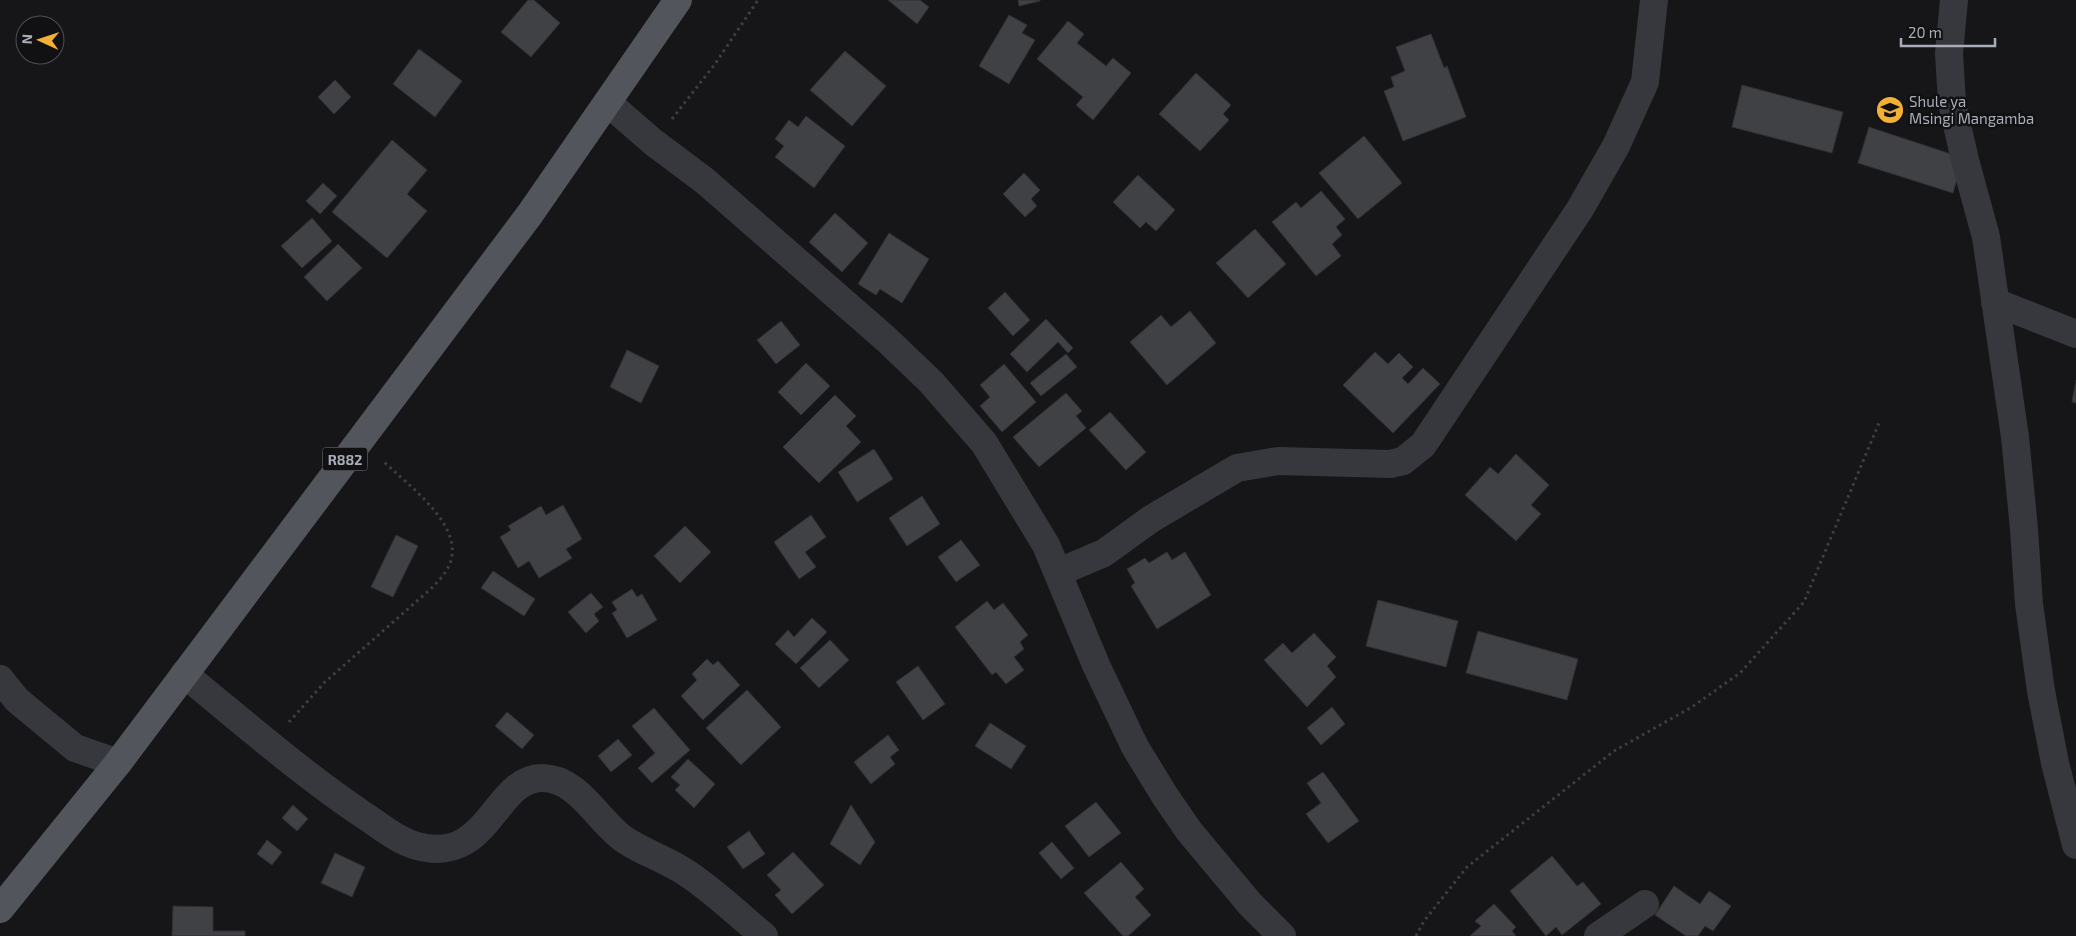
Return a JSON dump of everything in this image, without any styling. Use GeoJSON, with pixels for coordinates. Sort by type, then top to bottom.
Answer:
{"type":"FeatureCollection","features":[{"type":"Feature","properties":{"kind":"main road","name":"R882"},"geometry":{"type":"LineString","coordinates":[[0,909],[118,763],[530,214],[678,0]]}},
{"type":"Feature","properties":{"kind":"street"},"geometry":{"type":"LineString","coordinates":[[1059,572],[1104,553],[1151,519],[1237,468],[1278,461],[1390,464],[1403,461],[1423,445],[1580,209],[1616,146],[1645,82],[1654,0]]}},
{"type":"Feature","properties":{"kind":"street"},"geometry":{"type":"LineString","coordinates":[[1954,0],[1949,54],[1952,103],[1986,237],[2015,437],[2029,604],[2038,672],[2055,763],[2076,845]]}},
{"type":"Feature","properties":{"kind":"street"},"geometry":{"type":"LineString","coordinates":[[608,103],[652,142],[706,181],[886,339],[931,382],[984,443],[1016,492],[1059,572],[1096,665],[1127,731],[1165,796],[1218,866],[1250,904],[1282,936]]}},
{"type":"Feature","properties":{"kind":"street"},"geometry":{"type":"LineString","coordinates":[[1995,302],[2076,334]]}},
{"type":"Feature","properties":{"kind":"street"},"geometry":{"type":"LineString","coordinates":[[184,674],[330,792],[394,835],[418,846],[434,848],[462,844],[490,821],[520,785],[542,778],[564,784],[580,797],[612,831],[637,848],[691,876],[764,936]]}},
{"type":"Feature","properties":{"kind":"street"},"geometry":{"type":"LineString","coordinates":[[0,679],[17,700],[76,748],[118,763]]}},
{"type":"Feature","properties":{"kind":"street"},"geometry":{"type":"LineString","coordinates":[[1598,936],[1645,904]]}},
{"type":"Feature","properties":{"kind":"path"},"geometry":{"type":"LineString","coordinates":[[652,142],[715,64],[758,0]]}},
{"type":"Feature","properties":{"kind":"path"},"geometry":{"type":"LineString","coordinates":[[1416,936],[1424,921],[1466,867],[1614,751],[1692,707],[1747,666],[1804,602],[1879,423]]}},
{"type":"Feature","properties":{"kind":"path"},"geometry":{"type":"LineString","coordinates":[[271,744],[325,682],[434,586],[447,570],[451,559],[453,546],[448,528],[430,506],[360,439]]}},
{"type":"Feature","properties":{"kind":"building"},"geometry":{"type":"Polygon","coordinates":[[[528,0],[534,0],[560,23],[531,57],[501,32],[528,0]]]}},
{"type":"Feature","properties":{"kind":"building"},"geometry":{"type":"Polygon","coordinates":[[[888,0],[920,0],[929,7],[917,24],[888,0]]]}},
{"type":"Feature","properties":{"kind":"building"},"geometry":{"type":"Polygon","coordinates":[[[1018,0],[1040,0],[1040,1],[1019,6],[1018,0]]]}},
{"type":"Feature","properties":{"kind":"building"},"geometry":{"type":"Polygon","coordinates":[[[1009,15],[1027,25],[1022,33],[1035,40],[1009,84],[979,66],[1009,15]]]}},
{"type":"Feature","properties":{"kind":"building"},"geometry":{"type":"Polygon","coordinates":[[[1068,21],[1084,34],[1077,43],[1106,66],[1113,58],[1131,73],[1093,120],[1076,105],[1083,97],[1037,59],[1068,21]]]}},
{"type":"Feature","properties":{"kind":"building"},"geometry":{"type":"Polygon","coordinates":[[[1431,34],[1444,68],[1447,66],[1466,117],[1403,141],[1384,91],[1394,87],[1391,77],[1405,71],[1396,47],[1431,34]]]}},
{"type":"Feature","properties":{"kind":"building"},"geometry":{"type":"Polygon","coordinates":[[[419,49],[462,81],[435,117],[393,84],[419,49]]]}},
{"type":"Feature","properties":{"kind":"building"},"geometry":{"type":"Polygon","coordinates":[[[845,51],[886,86],[852,126],[810,90],[845,51]]]}},
{"type":"Feature","properties":{"kind":"building"},"geometry":{"type":"Polygon","coordinates":[[[1196,73],[1231,105],[1223,114],[1229,120],[1200,151],[1159,114],[1196,73]]]}},
{"type":"Feature","properties":{"kind":"building"},"geometry":{"type":"Polygon","coordinates":[[[335,80],[351,97],[334,114],[318,97],[335,80]]]}},
{"type":"Feature","properties":{"kind":"building"},"geometry":{"type":"Polygon","coordinates":[[[1742,85],[1843,112],[1832,153],[1732,127],[1742,85]]]}},
{"type":"Feature","properties":{"kind":"building"},"geometry":{"type":"Polygon","coordinates":[[[806,116],[845,146],[814,188],[775,157],[784,146],[775,139],[789,120],[798,127],[806,116]]]}},
{"type":"Feature","properties":{"kind":"building"},"geometry":{"type":"Polygon","coordinates":[[[1869,127],[1963,158],[1953,193],[1858,163],[1869,127]]]}},
{"type":"Feature","properties":{"kind":"building"},"geometry":{"type":"Polygon","coordinates":[[[1364,136],[1402,183],[1358,219],[1319,173],[1364,136]]]}},
{"type":"Feature","properties":{"kind":"building"},"geometry":{"type":"Polygon","coordinates":[[[392,140],[427,170],[407,194],[427,211],[387,258],[332,212],[392,140]]]}},
{"type":"Feature","properties":{"kind":"building"},"geometry":{"type":"Polygon","coordinates":[[[1024,173],[1040,190],[1031,199],[1037,206],[1025,217],[1003,194],[1024,173]]]}},
{"type":"Feature","properties":{"kind":"building"},"geometry":{"type":"Polygon","coordinates":[[[1138,175],[1175,210],[1156,231],[1146,222],[1140,228],[1113,202],[1138,175]]]}},
{"type":"Feature","properties":{"kind":"building"},"geometry":{"type":"Polygon","coordinates":[[[323,183],[337,196],[320,214],[306,201],[323,183]]]}},
{"type":"Feature","properties":{"kind":"building"},"geometry":{"type":"Polygon","coordinates":[[[1321,191],[1345,219],[1336,227],[1342,235],[1332,244],[1341,256],[1316,276],[1272,222],[1296,202],[1301,208],[1321,191]]]}},
{"type":"Feature","properties":{"kind":"building"},"geometry":{"type":"Polygon","coordinates":[[[835,213],[868,243],[842,272],[809,242],[835,213]]]}},
{"type":"Feature","properties":{"kind":"building"},"geometry":{"type":"Polygon","coordinates":[[[312,218],[332,241],[302,268],[281,246],[312,218]]]}},
{"type":"Feature","properties":{"kind":"building"},"geometry":{"type":"Polygon","coordinates":[[[1255,229],[1286,264],[1248,298],[1216,263],[1255,229]]]}},
{"type":"Feature","properties":{"kind":"building"},"geometry":{"type":"Polygon","coordinates":[[[889,233],[929,259],[902,303],[880,289],[876,295],[858,284],[889,233]]]}},
{"type":"Feature","properties":{"kind":"building"},"geometry":{"type":"Polygon","coordinates":[[[338,244],[362,268],[327,301],[304,277],[338,244]]]}},
{"type":"Feature","properties":{"kind":"building"},"geometry":{"type":"Polygon","coordinates":[[[1005,292],[1030,320],[1013,336],[988,308],[1005,292]]]}},
{"type":"Feature","properties":{"kind":"building"},"geometry":{"type":"Polygon","coordinates":[[[1190,311],[1216,343],[1167,385],[1130,342],[1161,315],[1171,327],[1190,311]]]}},
{"type":"Feature","properties":{"kind":"building"},"geometry":{"type":"Polygon","coordinates":[[[1046,319],[1073,348],[1068,353],[1058,342],[1027,372],[1010,354],[1046,319]]]}},
{"type":"Feature","properties":{"kind":"building"},"geometry":{"type":"Polygon","coordinates":[[[781,321],[800,345],[776,364],[757,340],[781,321]]]}},
{"type":"Feature","properties":{"kind":"building"},"geometry":{"type":"Polygon","coordinates":[[[627,350],[659,366],[641,403],[610,387],[627,350]]]}},
{"type":"Feature","properties":{"kind":"building"},"geometry":{"type":"Polygon","coordinates":[[[1375,352],[1388,364],[1399,353],[1413,367],[1402,378],[1408,384],[1423,368],[1440,384],[1393,433],[1343,385],[1375,352]]]}},
{"type":"Feature","properties":{"kind":"building"},"geometry":{"type":"Polygon","coordinates":[[[1066,354],[1077,367],[1041,396],[1030,383],[1066,354]]]}},
{"type":"Feature","properties":{"kind":"building"},"geometry":{"type":"Polygon","coordinates":[[[806,363],[830,386],[801,415],[778,392],[806,363]]]}},
{"type":"Feature","properties":{"kind":"building"},"geometry":{"type":"Polygon","coordinates":[[[1004,364],[1036,402],[1002,432],[980,406],[990,397],[980,385],[1004,364]]]}},
{"type":"Feature","properties":{"kind":"building"},"geometry":{"type":"Polygon","coordinates":[[[2076,380],[2076,403],[2072,402],[2076,380]]]}},
{"type":"Feature","properties":{"kind":"building"},"geometry":{"type":"Polygon","coordinates":[[[1066,393],[1082,411],[1076,416],[1086,428],[1039,467],[1013,437],[1066,393]]]}},
{"type":"Feature","properties":{"kind":"building"},"geometry":{"type":"Polygon","coordinates":[[[835,395],[856,416],[846,426],[861,442],[819,483],[783,447],[835,395]]]}},
{"type":"Feature","properties":{"kind":"building"},"geometry":{"type":"Polygon","coordinates":[[[1110,412],[1146,452],[1126,470],[1089,430],[1110,412]]]}},
{"type":"Feature","properties":{"kind":"building"},"geometry":{"type":"Polygon","coordinates":[[[874,449],[893,479],[857,502],[838,472],[874,449]]]}},
{"type":"Feature","properties":{"kind":"building"},"geometry":{"type":"Polygon","coordinates":[[[1516,454],[1549,485],[1531,505],[1541,514],[1516,541],[1465,495],[1490,467],[1498,474],[1516,454]]]}},
{"type":"Feature","properties":{"kind":"building"},"geometry":{"type":"Polygon","coordinates":[[[922,496],[940,524],[907,546],[889,518],[922,496]]]}},
{"type":"Feature","properties":{"kind":"building"},"geometry":{"type":"Polygon","coordinates":[[[563,505],[582,539],[566,549],[572,558],[539,578],[529,561],[518,568],[500,537],[511,530],[508,526],[541,506],[546,515],[563,505]]]}},
{"type":"Feature","properties":{"kind":"building"},"geometry":{"type":"Polygon","coordinates":[[[811,515],[826,537],[805,552],[816,567],[799,579],[774,542],[811,515]]]}},
{"type":"Feature","properties":{"kind":"building"},"geometry":{"type":"Polygon","coordinates":[[[685,526],[711,552],[680,583],[654,556],[685,526]]]}},
{"type":"Feature","properties":{"kind":"building"},"geometry":{"type":"Polygon","coordinates":[[[396,535],[418,546],[393,597],[371,587],[396,535]]]}},
{"type":"Feature","properties":{"kind":"building"},"geometry":{"type":"Polygon","coordinates":[[[961,540],[980,565],[956,582],[938,557],[961,540]]]}},
{"type":"Feature","properties":{"kind":"building"},"geometry":{"type":"Polygon","coordinates":[[[1167,552],[1172,560],[1185,552],[1211,595],[1157,629],[1131,586],[1135,583],[1127,569],[1145,558],[1149,563],[1167,552]]]}},
{"type":"Feature","properties":{"kind":"building"},"geometry":{"type":"Polygon","coordinates":[[[493,571],[535,599],[524,616],[481,588],[493,571]]]}},
{"type":"Feature","properties":{"kind":"building"},"geometry":{"type":"Polygon","coordinates":[[[632,589],[637,597],[642,594],[657,620],[627,638],[612,613],[617,610],[612,602],[632,589]]]}},
{"type":"Feature","properties":{"kind":"building"},"geometry":{"type":"Polygon","coordinates":[[[591,593],[603,607],[594,614],[599,621],[586,633],[568,612],[591,593]]]}},
{"type":"Feature","properties":{"kind":"building"},"geometry":{"type":"Polygon","coordinates":[[[1378,600],[1458,621],[1446,667],[1366,646],[1378,600]]]}},
{"type":"Feature","properties":{"kind":"building"},"geometry":{"type":"Polygon","coordinates":[[[987,601],[994,610],[1003,603],[1028,635],[1020,642],[1024,649],[1014,657],[1024,670],[1006,684],[996,672],[992,675],[955,627],[987,601]]]}},
{"type":"Feature","properties":{"kind":"building"},"geometry":{"type":"Polygon","coordinates":[[[812,618],[827,632],[796,664],[775,644],[788,630],[794,637],[812,618]]]}},
{"type":"Feature","properties":{"kind":"building"},"geometry":{"type":"Polygon","coordinates":[[[1478,631],[1578,659],[1567,700],[1466,673],[1478,631]]]}},
{"type":"Feature","properties":{"kind":"building"},"geometry":{"type":"Polygon","coordinates":[[[1314,633],[1336,657],[1327,666],[1336,677],[1307,707],[1264,660],[1283,643],[1292,653],[1314,633]]]}},
{"type":"Feature","properties":{"kind":"building"},"geometry":{"type":"Polygon","coordinates":[[[830,640],[849,660],[819,688],[800,668],[830,640]]]}},
{"type":"Feature","properties":{"kind":"building"},"geometry":{"type":"Polygon","coordinates":[[[707,659],[713,665],[718,661],[740,685],[703,720],[681,696],[697,680],[692,674],[707,659]]]}},
{"type":"Feature","properties":{"kind":"building"},"geometry":{"type":"Polygon","coordinates":[[[918,666],[945,704],[923,720],[896,682],[918,666]]]}},
{"type":"Feature","properties":{"kind":"building"},"geometry":{"type":"Polygon","coordinates":[[[747,690],[781,727],[741,765],[706,728],[747,690]]]}},
{"type":"Feature","properties":{"kind":"building"},"geometry":{"type":"Polygon","coordinates":[[[1332,707],[1345,724],[1321,745],[1307,728],[1332,707]]]}},
{"type":"Feature","properties":{"kind":"building"},"geometry":{"type":"Polygon","coordinates":[[[654,708],[690,750],[652,783],[638,768],[655,753],[632,726],[654,708]]]}},
{"type":"Feature","properties":{"kind":"building"},"geometry":{"type":"Polygon","coordinates":[[[507,712],[534,735],[522,749],[495,726],[507,712]]]}},
{"type":"Feature","properties":{"kind":"building"},"geometry":{"type":"Polygon","coordinates":[[[990,723],[1026,746],[1011,769],[975,746],[990,723]]]}},
{"type":"Feature","properties":{"kind":"building"},"geometry":{"type":"Polygon","coordinates":[[[888,735],[899,750],[890,757],[895,764],[871,784],[854,762],[888,735]]]}},
{"type":"Feature","properties":{"kind":"building"},"geometry":{"type":"Polygon","coordinates":[[[618,739],[632,755],[611,772],[598,756],[618,739]]]}},
{"type":"Feature","properties":{"kind":"building"},"geometry":{"type":"Polygon","coordinates":[[[688,759],[715,784],[694,808],[675,790],[680,785],[671,777],[688,759]]]}},
{"type":"Feature","properties":{"kind":"building"},"geometry":{"type":"Polygon","coordinates":[[[1323,772],[1359,821],[1328,843],[1306,814],[1321,803],[1307,783],[1323,772]]]}},
{"type":"Feature","properties":{"kind":"building"},"geometry":{"type":"Polygon","coordinates":[[[1096,802],[1121,833],[1089,857],[1065,826],[1096,802]]]}},
{"type":"Feature","properties":{"kind":"building"},"geometry":{"type":"Polygon","coordinates":[[[293,805],[308,819],[297,831],[282,818],[293,805]]]}},
{"type":"Feature","properties":{"kind":"building"},"geometry":{"type":"Polygon","coordinates":[[[851,805],[875,842],[860,865],[830,844],[851,805]]]}},
{"type":"Feature","properties":{"kind":"building"},"geometry":{"type":"Polygon","coordinates":[[[749,831],[765,854],[743,869],[727,847],[749,831]]]}},
{"type":"Feature","properties":{"kind":"building"},"geometry":{"type":"Polygon","coordinates":[[[267,840],[282,852],[272,865],[257,854],[267,840]]]}},
{"type":"Feature","properties":{"kind":"building"},"geometry":{"type":"Polygon","coordinates":[[[1052,842],[1074,868],[1061,879],[1039,853],[1052,842]]]}},
{"type":"Feature","properties":{"kind":"building"},"geometry":{"type":"Polygon","coordinates":[[[793,852],[824,885],[792,914],[775,895],[781,890],[767,875],[793,852]]]}},
{"type":"Feature","properties":{"kind":"building"},"geometry":{"type":"Polygon","coordinates":[[[335,853],[365,867],[352,897],[321,883],[335,853]]]}},
{"type":"Feature","properties":{"kind":"building"},"geometry":{"type":"Polygon","coordinates":[[[1552,856],[1577,886],[1583,882],[1601,904],[1562,935],[1556,927],[1546,936],[1510,891],[1552,856]]]}},
{"type":"Feature","properties":{"kind":"building"},"geometry":{"type":"Polygon","coordinates":[[[1121,862],[1144,889],[1135,897],[1151,915],[1128,936],[1123,936],[1084,893],[1121,862]]]}},
{"type":"Feature","properties":{"kind":"building"},"geometry":{"type":"Polygon","coordinates":[[[1674,886],[1700,904],[1709,891],[1731,906],[1713,931],[1705,926],[1698,936],[1686,936],[1655,915],[1674,886]]]}},
{"type":"Feature","properties":{"kind":"building"},"geometry":{"type":"Polygon","coordinates":[[[1494,904],[1516,927],[1512,931],[1516,936],[1470,936],[1481,926],[1475,921],[1494,904]]]}},
{"type":"Feature","properties":{"kind":"building"},"geometry":{"type":"Polygon","coordinates":[[[173,906],[213,907],[213,931],[245,931],[245,936],[172,936],[173,906]]]}},
{"type":"Feature","properties":{"kind":"place","name":"Shule ya Msingi Mangamba"},"geometry":{"type":"Point","coordinates":[1890,110]}}]}
